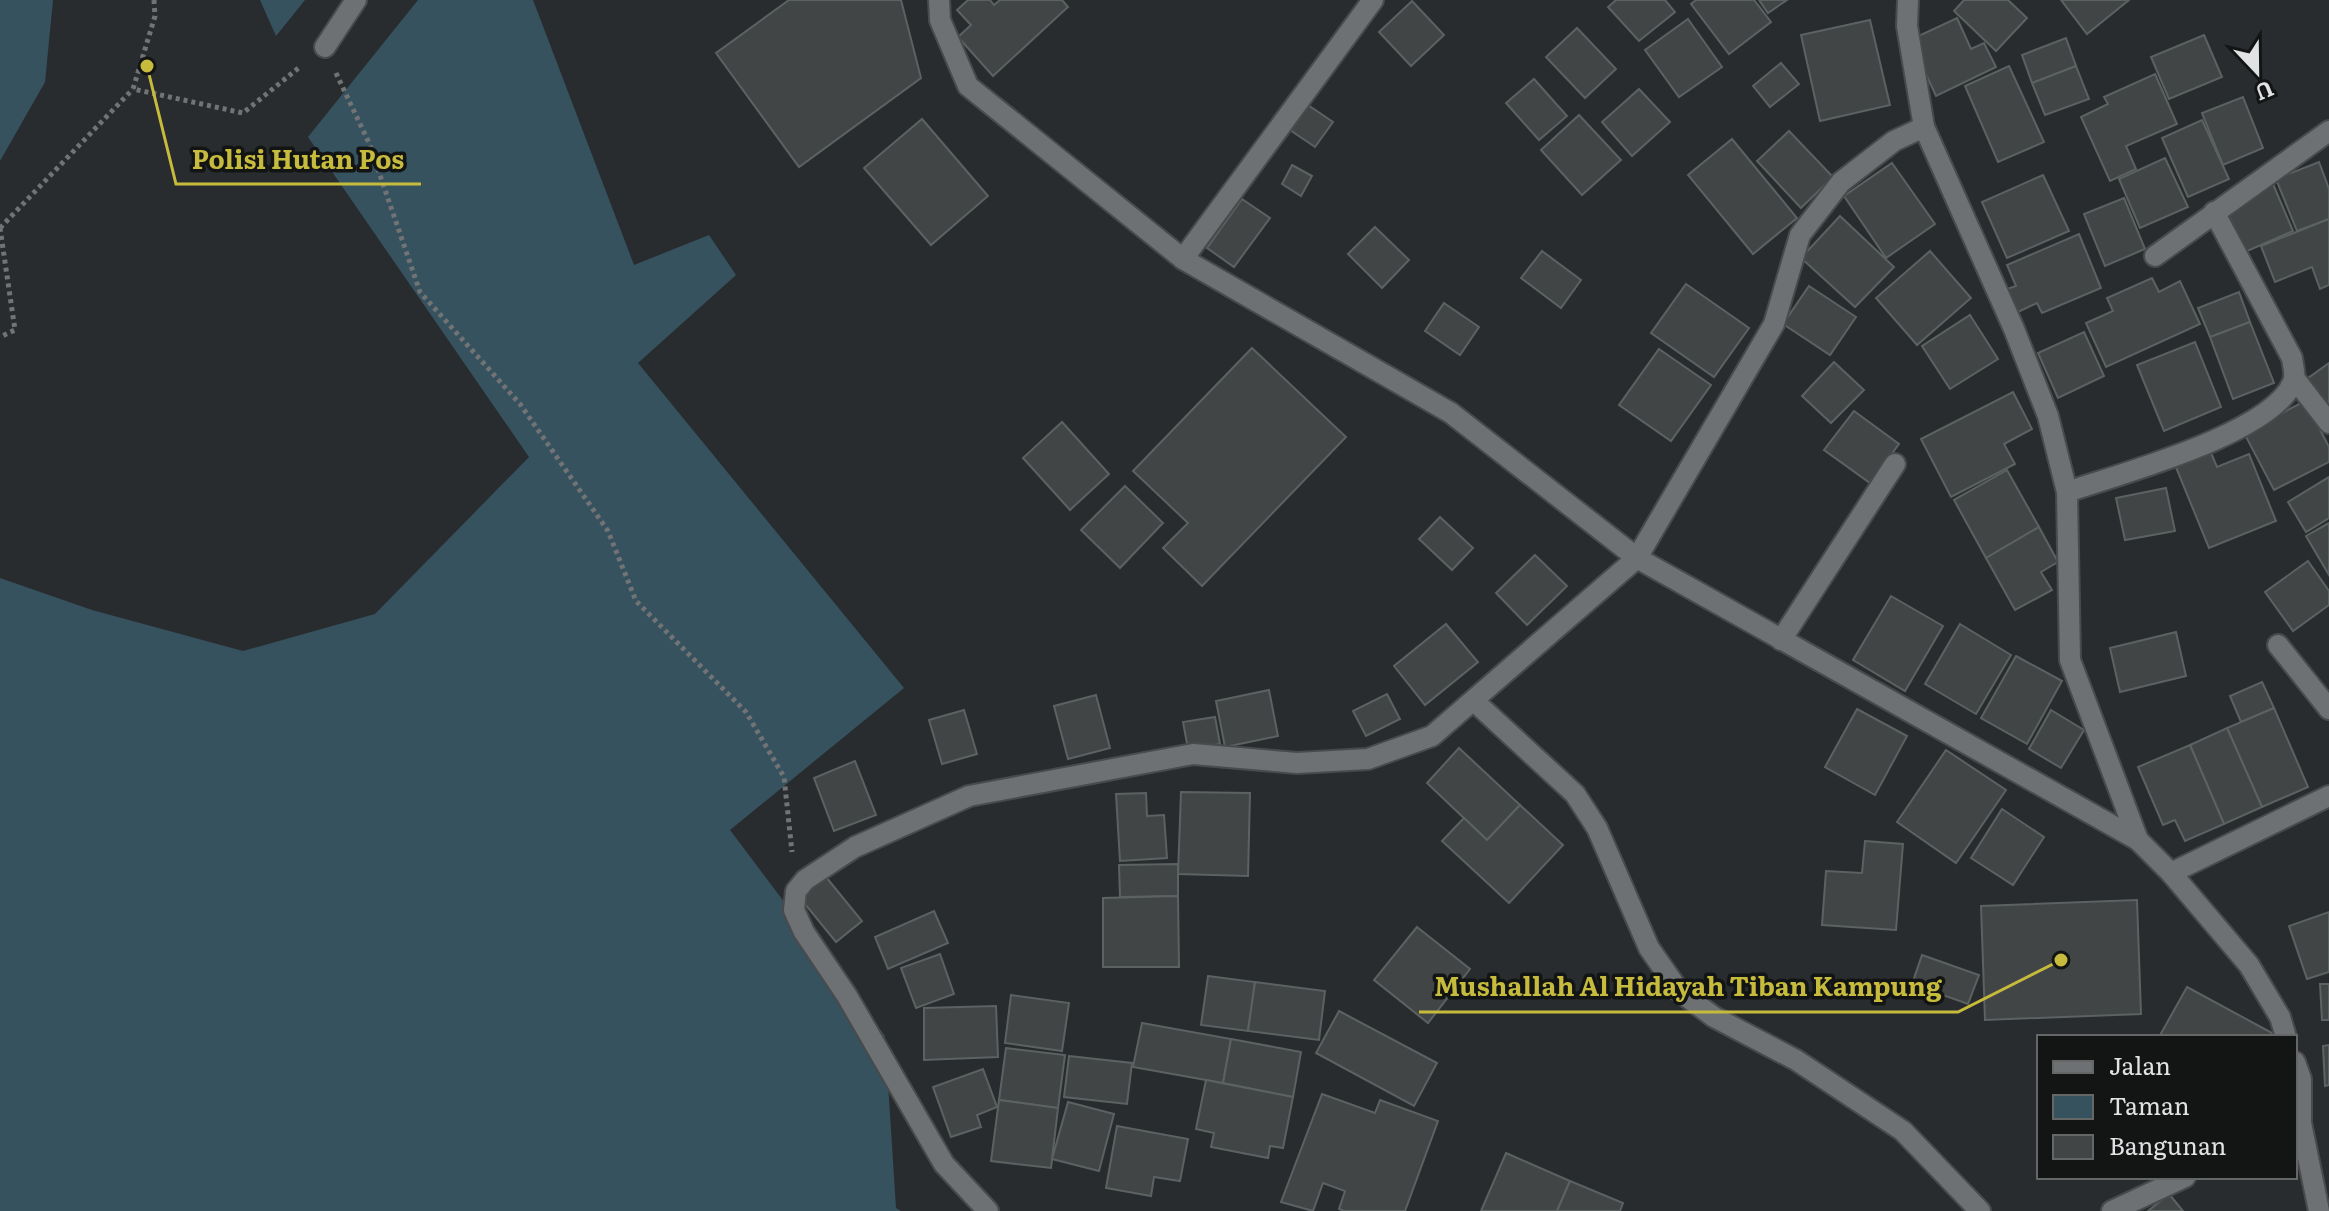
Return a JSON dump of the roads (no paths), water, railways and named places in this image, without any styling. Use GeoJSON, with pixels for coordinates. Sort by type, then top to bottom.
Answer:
{"type":"FeatureCollection","features":[{"type":"Feature","properties":{"kind":"street"},"geometry":{"type":"LineString","coordinates":[[325,47],[356,0]]}},
{"type":"Feature","properties":{"kind":"street"},"geometry":{"type":"LineString","coordinates":[[939,0],[940,20],[968,86],[1183,259],[1451,413],[1637,558],[2138,840],[2171,873],[2249,965],[2280,1017],[2285,1035]]}},
{"type":"Feature","properties":{"kind":"street"},"geometry":{"type":"LineString","coordinates":[[1183,259],[1373,0]]}},
{"type":"Feature","properties":{"kind":"street"},"geometry":{"type":"LineString","coordinates":[[1908,0],[1907,26],[1924,127],[1974,247],[2014,329],[2048,416],[2067,492],[2070,660],[2138,840]]}},
{"type":"Feature","properties":{"kind":"street"},"geometry":{"type":"LineString","coordinates":[[988,1211],[944,1164],[847,996],[804,932],[794,910],[796,891],[825,864],[855,847],[969,796],[1193,754],[1297,763],[1368,759],[1432,736],[1637,558],[1774,324],[1800,235],[1841,182],[1894,141],[1924,127]]}},
{"type":"Feature","properties":{"kind":"street"},"geometry":{"type":"LineString","coordinates":[[2155,256],[2329,131]]}},
{"type":"Feature","properties":{"kind":"street"},"geometry":{"type":"LineString","coordinates":[[2214,212],[2292,358],[2295,379],[2329,423]]}},
{"type":"Feature","properties":{"kind":"street"},"geometry":{"type":"LineString","coordinates":[[2067,492],[2213,443],[2250,422],[2289,390],[2295,379]]}},
{"type":"Feature","properties":{"kind":"street"},"geometry":{"type":"LineString","coordinates":[[1781,640],[1895,464]]}},
{"type":"Feature","properties":{"kind":"street"},"geometry":{"type":"LineString","coordinates":[[2278,645],[2329,709]]}},
{"type":"Feature","properties":{"kind":"street"},"geometry":{"type":"LineString","coordinates":[[1474,701],[1575,794],[1597,828],[1649,948],[1679,991],[1714,1017],[1796,1060],[1903,1131],[1980,1211]]}},
{"type":"Feature","properties":{"kind":"street"},"geometry":{"type":"LineString","coordinates":[[2171,873],[2329,796]]}},
{"type":"Feature","properties":{"kind":"street"},"geometry":{"type":"LineString","coordinates":[[2297,1068],[2301,1079],[2298,1124],[2319,1211]]}},
{"type":"Feature","properties":{"kind":"street"},"geometry":{"type":"LineString","coordinates":[[2112,1211],[2181,1179]]}},
{"type":"Feature","properties":{"kind":"place","name":"Polisi Hutan Pos"},"geometry":{"type":"Point","coordinates":[147,66]}},
{"type":"Feature","properties":{"kind":"place","name":"Mushallah Al Hidayah Tiban Kampung"},"geometry":{"type":"Point","coordinates":[2061,960]}}]}
